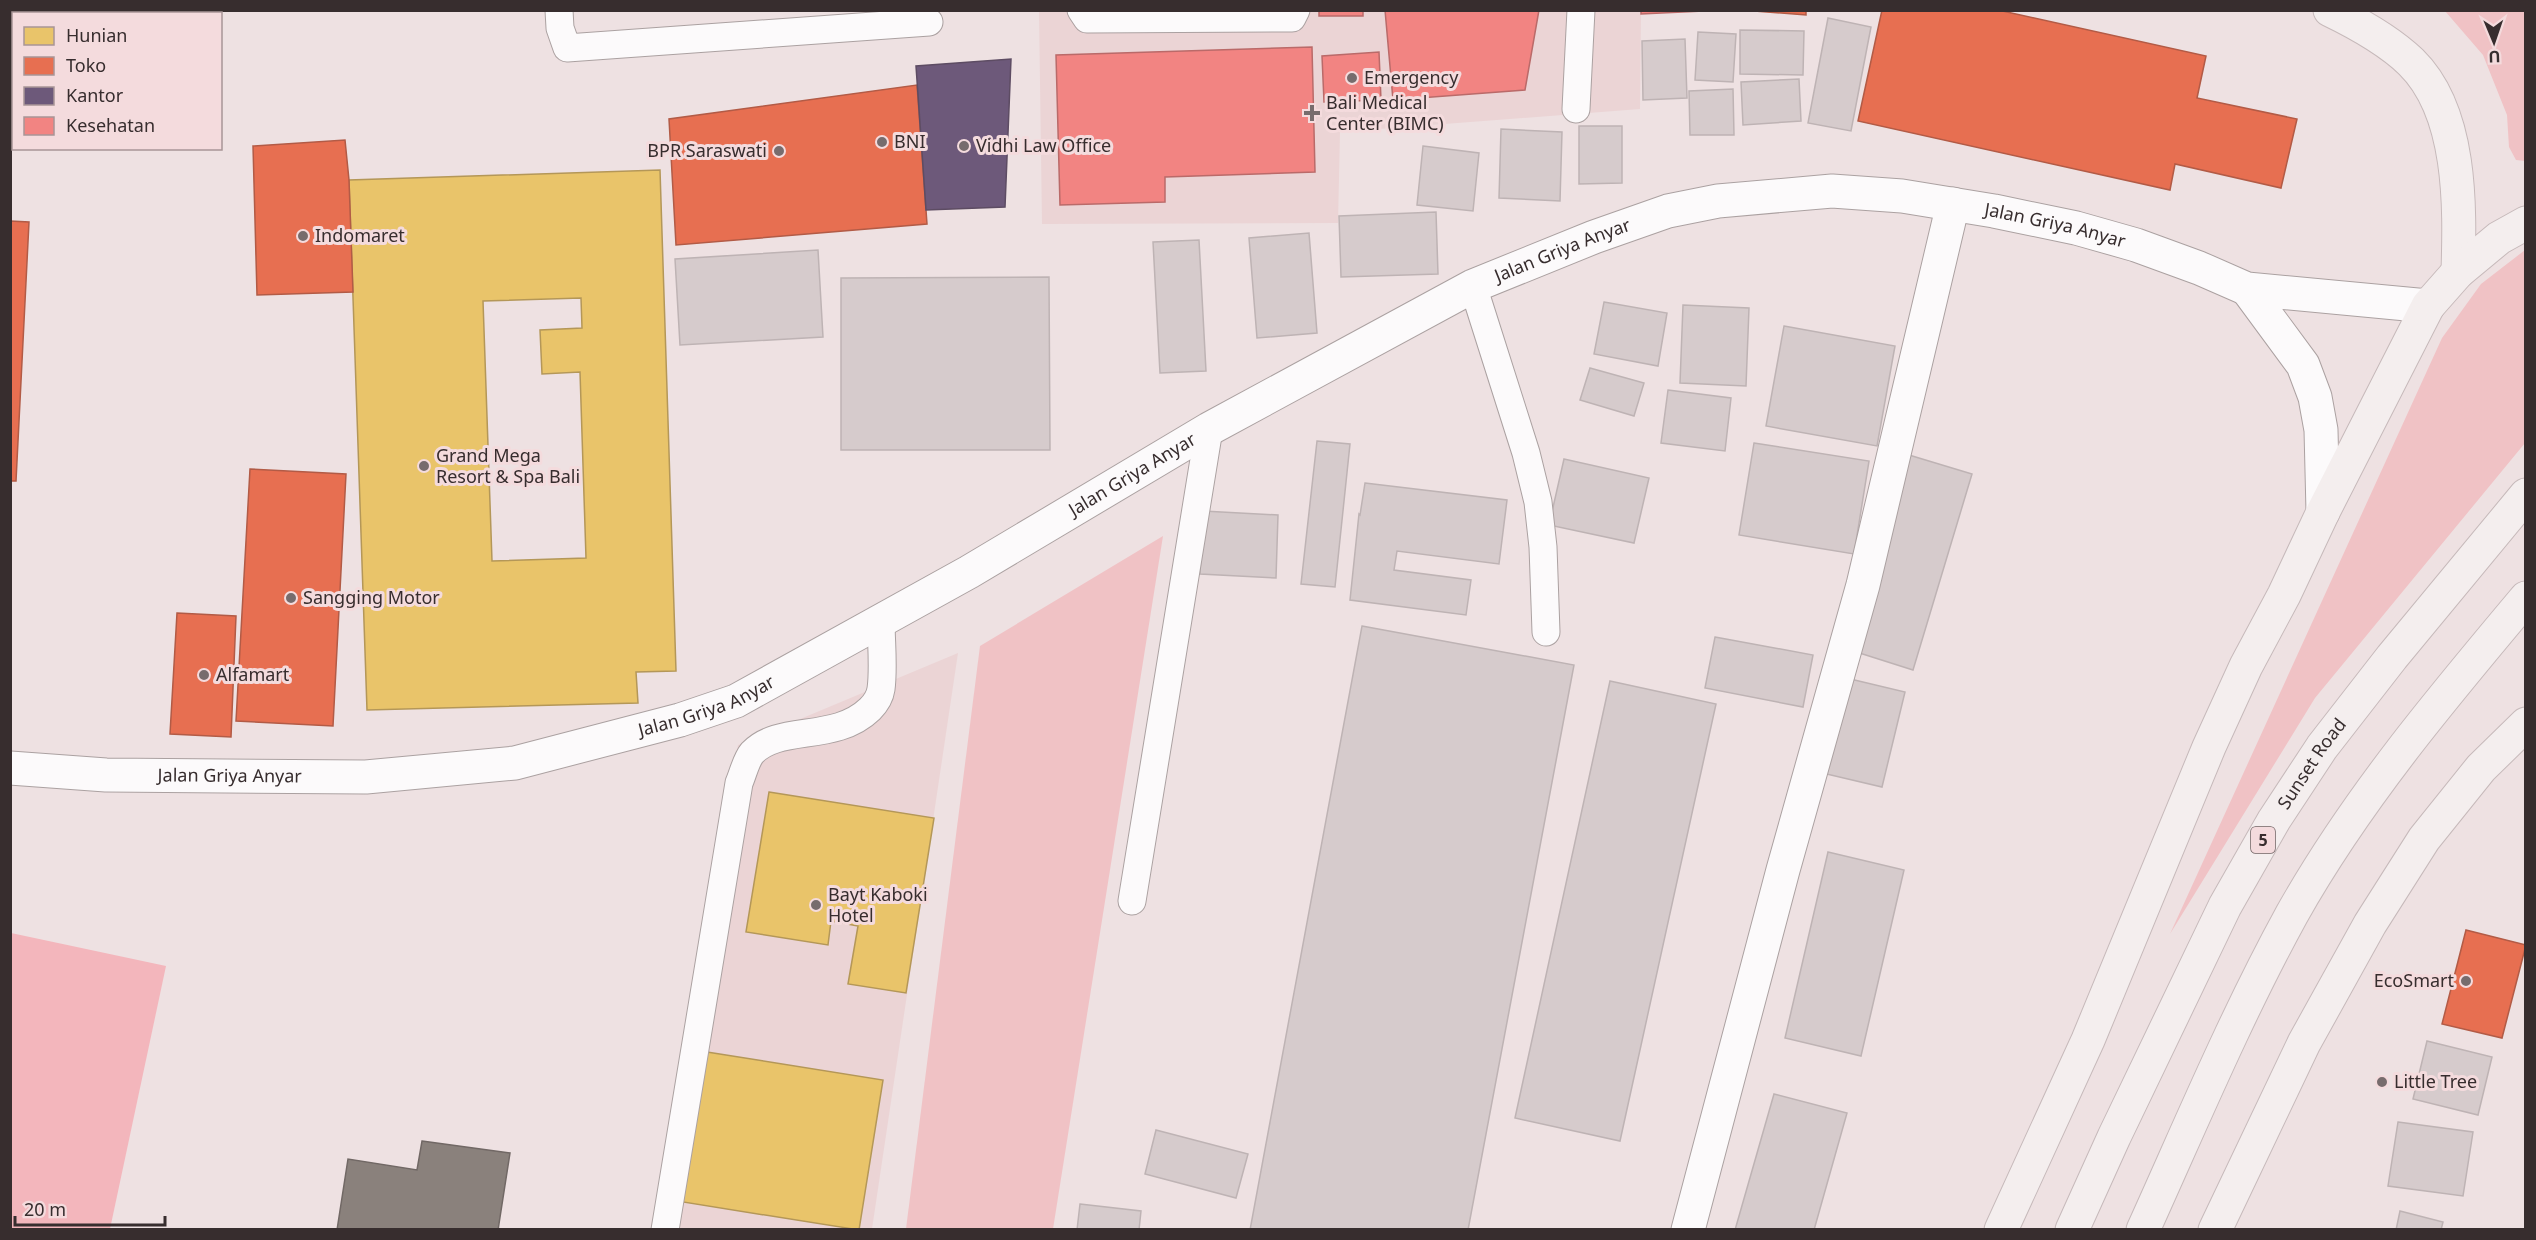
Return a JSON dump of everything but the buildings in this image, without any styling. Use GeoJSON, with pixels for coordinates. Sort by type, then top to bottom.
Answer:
{"type":"FeatureCollection","features":[{"type":"Feature","properties":{"kind":"highway"},"geometry":{"type":"LineString","coordinates":[[2330,10],[2365,27],[2411,63],[2433,93],[2448,130],[2456,168],[2460,206],[2458,272]]}},
{"type":"Feature","properties":{"kind":"highway"},"geometry":{"type":"LineString","coordinates":[[2001,1230],[2088,1040],[2214,737],[2246,666],[2284,595],[2323,512],[2428,306],[2458,272],[2499,238],[2526,223]]}},
{"type":"Feature","properties":{"kind":"highway","name":"Sunset Road"},"geometry":{"type":"LineString","coordinates":[[2072,1230],[2225,906],[2274,820],[2336,729],[2392,657],[2526,495]]}},
{"type":"Feature","properties":{"kind":"highway"},"geometry":{"type":"LineString","coordinates":[[2143,1230],[2255,985],[2292,914],[2346,826],[2400,753],[2526,598]]}},
{"type":"Feature","properties":{"kind":"highway"},"geometry":{"type":"LineString","coordinates":[[2215,1230],[2304,1043],[2370,924],[2424,839],[2481,768],[2526,724]]}},
{"type":"Feature","properties":{"kind":"street","name":"Jalan Griya Anyar"},"geometry":{"type":"LineString","coordinates":[[10,768],[106,775],[366,777],[515,763],[680,720],[736,701],[969,572],[1209,429],[1473,286],[1594,237],[1668,211],[1718,201],[1832,191],[1902,196],[2076,228],[2136,245],[2199,268],[2247,289],[2428,306]]}},
{"type":"Feature","properties":{"kind":"street"},"geometry":{"type":"LineString","coordinates":[[1688,1230],[1780,882],[1863,585],[1953,204]]}},
{"type":"Feature","properties":{"kind":"street","name":"Jalan Griya Anyar"},"geometry":{"type":"LineString","coordinates":[[2247,289],[2303,365],[2315,397],[2321,430],[2323,512]]}},
{"type":"Feature","properties":{"kind":"lane"},"geometry":{"type":"LineString","coordinates":[[559,10],[560,28],[567,48],[929,22]]}},
{"type":"Feature","properties":{"kind":"lane"},"geometry":{"type":"LineString","coordinates":[[1081,10],[1087,20],[1292,18],[1296,10]]}},
{"type":"Feature","properties":{"kind":"lane"},"geometry":{"type":"LineString","coordinates":[[1576,110],[1581,10]]}},
{"type":"Feature","properties":{"kind":"lane"},"geometry":{"type":"LineString","coordinates":[[1473,286],[1527,453],[1538,502],[1543,547],[1546,632]]}},
{"type":"Feature","properties":{"kind":"lane"},"geometry":{"type":"LineString","coordinates":[[1132,901],[1209,429]]}},
{"type":"Feature","properties":{"kind":"lane"},"geometry":{"type":"LineString","coordinates":[[665,1230],[740,783],[750,755],[760,746],[771,740],[848,725],[874,705],[881,691],[881,620]]}},
{"type":"Feature","properties":{"kind":"shaded area","name":"Bali Medical Center (BIMC)"},"geometry":{"type":"Polygon","coordinates":[[[1039,11],[1641,11],[1640,109],[1340,132],[1338,223],[1042,224],[1039,11]]]}},
{"type":"Feature","properties":{"kind":"shaded area"},"geometry":{"type":"Polygon","coordinates":[[[2445,11],[2525,11],[2525,161],[2516,160],[2509,147],[2507,115],[2483,55],[2445,11]]]}},
{"type":"Feature","properties":{"kind":"shaded area"},"geometry":{"type":"Polygon","coordinates":[[[2525,250],[2525,443],[2315,698],[2170,934],[2442,338],[2481,284],[2525,250]]]}},
{"type":"Feature","properties":{"kind":"shaded area"},"geometry":{"type":"Polygon","coordinates":[[[1163,536],[1053,1229],[906,1229],[980,646],[1163,536]]]}},
{"type":"Feature","properties":{"kind":"shaded area","name":"Bayt Kaboki Hotel"},"geometry":{"type":"Polygon","coordinates":[[[958,653],[872,1229],[661,1230],[738,745],[958,653]]]}},
{"type":"Feature","properties":{"kind":"shaded area"},"geometry":{"type":"Polygon","coordinates":[[[11,933],[166,966],[110,1229],[11,1229],[11,933]]]}},
{"type":"Feature","properties":{"kind":"place","name":"Emergency"},"geometry":{"type":"Point","coordinates":[1352,78]}},
{"type":"Feature","properties":{"kind":"place","name":"Bali Medical Center (BIMC)"},"geometry":{"type":"Point","coordinates":[1312,113]}},
{"type":"Feature","properties":{"kind":"place","name":"BNI"},"geometry":{"type":"Point","coordinates":[882,142]}},
{"type":"Feature","properties":{"kind":"place","name":"Vidhi Law Office"},"geometry":{"type":"Point","coordinates":[964,146]}},
{"type":"Feature","properties":{"kind":"place","name":"BPR Saraswati"},"geometry":{"type":"Point","coordinates":[779,151]}},
{"type":"Feature","properties":{"kind":"place","name":"Indomaret"},"geometry":{"type":"Point","coordinates":[303,236]}},
{"type":"Feature","properties":{"kind":"place","name":"Grand Mega Resort & Spa Bali"},"geometry":{"type":"Point","coordinates":[424,466]}},
{"type":"Feature","properties":{"kind":"place","name":"Sangging Motor"},"geometry":{"type":"Point","coordinates":[291,598]}},
{"type":"Feature","properties":{"kind":"place","name":"Alfamart"},"geometry":{"type":"Point","coordinates":[204,675]}},
{"type":"Feature","properties":{"kind":"place","name":"Bayt Kaboki Hotel"},"geometry":{"type":"Point","coordinates":[816,905]}},
{"type":"Feature","properties":{"kind":"place","name":"EcoSmart"},"geometry":{"type":"Point","coordinates":[2466,981]}},
{"type":"Feature","properties":{"kind":"place","name":"Little Tree"},"geometry":{"type":"Point","coordinates":[2382,1082]}}]}
